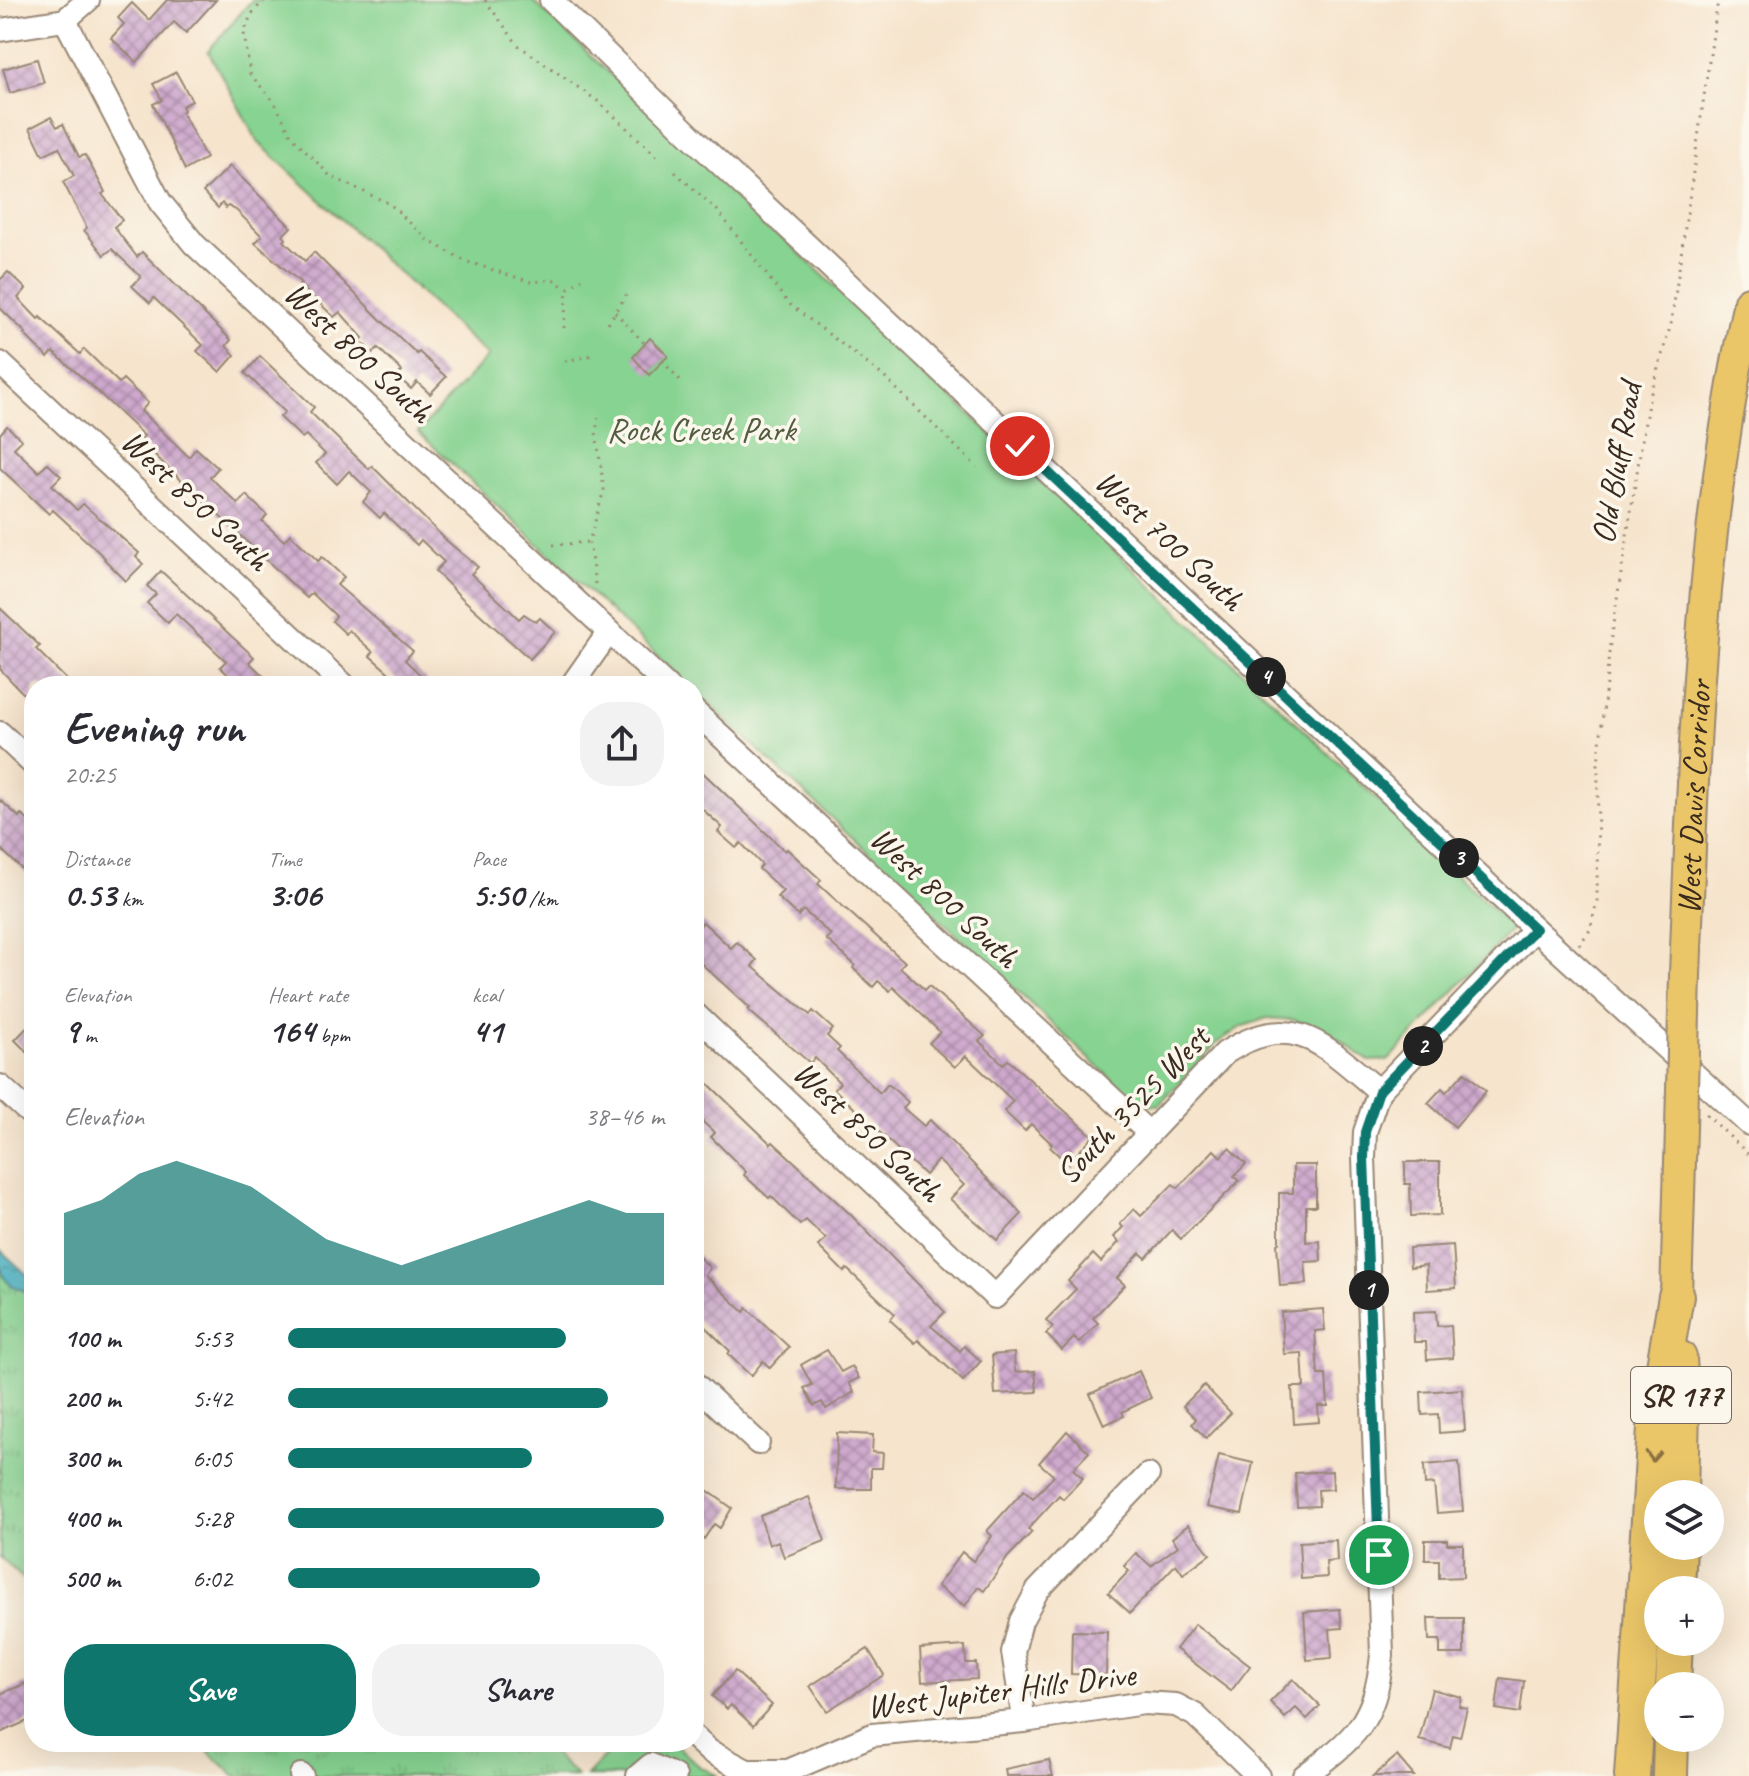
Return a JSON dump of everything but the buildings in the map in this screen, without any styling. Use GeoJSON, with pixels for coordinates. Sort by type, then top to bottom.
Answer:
{"type":"FeatureCollection","features":[{"type":"Feature","properties":{"kind":"highway","name":"West Davis Corridor"},"geometry":{"type":"LineString","coordinates":[[1676,1296],[1682,1409],[1680,1480]]}},
{"type":"Feature","properties":{"kind":"highway","name":"West Davis Corridor"},"geometry":{"type":"LineString","coordinates":[[1632,1776],[1656,1413],[1676,1296]]}},
{"type":"Feature","properties":{"kind":"highway"},"geometry":{"type":"LineString","coordinates":[[1670,1776],[1671,1752]]}},
{"type":"Feature","properties":{"kind":"main road","name":"West Davis Corridor"},"geometry":{"type":"LineString","coordinates":[[1676,1296],[1685,975],[1701,627],[1725,421],[1749,302]]}},
{"type":"Feature","properties":{"kind":"street"},"geometry":{"type":"LineString","coordinates":[[0,30],[65,20],[88,0]]}},
{"type":"Feature","properties":{"kind":"street","name":"West 700 South"},"geometry":{"type":"LineString","coordinates":[[551,0],[720,164],[1535,929],[1749,1124]]}},
{"type":"Feature","properties":{"kind":"street","name":"West 800 South"},"geometry":{"type":"LineString","coordinates":[[65,20],[160,202],[194,244],[656,676]]}},
{"type":"Feature","properties":{"kind":"street","name":"West 850 South"},"geometry":{"type":"LineString","coordinates":[[0,363],[334,676]]}},
{"type":"Feature","properties":{"kind":"street"},"geometry":{"type":"LineString","coordinates":[[578,676],[609,632]]}},
{"type":"Feature","properties":{"kind":"street","name":"West 800 South"},"geometry":{"type":"LineString","coordinates":[[704,720],[1149,1133]]}},
{"type":"Feature","properties":{"kind":"street"},"geometry":{"type":"LineString","coordinates":[[0,733],[24,756]]}},
{"type":"Feature","properties":{"kind":"street"},"geometry":{"type":"LineString","coordinates":[[1304,1776],[1345,1745],[1372,1708],[1382,1655],[1365,1132],[1379,1091],[1535,929]]}},
{"type":"Feature","properties":{"kind":"street","name":"West 850 South"},"geometry":{"type":"LineString","coordinates":[[704,1022],[995,1297]]}},
{"type":"Feature","properties":{"kind":"street","name":"South 3525 West"},"geometry":{"type":"LineString","coordinates":[[995,1297],[1225,1053],[1247,1038],[1275,1031],[1300,1035],[1328,1049],[1379,1091]]}},
{"type":"Feature","properties":{"kind":"street"},"geometry":{"type":"LineString","coordinates":[[0,1086],[24,1108]]}},
{"type":"Feature","properties":{"kind":"street"},"geometry":{"type":"LineString","coordinates":[[704,1392],[758,1443]]}},
{"type":"Feature","properties":{"kind":"street"},"geometry":{"type":"LineString","coordinates":[[1024,1721],[1013,1652],[1021,1621],[1037,1591],[1148,1475]]}},
{"type":"Feature","properties":{"kind":"street","name":"West Jupiter Hills Drive"},"geometry":{"type":"LineString","coordinates":[[704,1746],[747,1771],[788,1771],[872,1735],[1024,1721],[1144,1703],[1176,1705],[1195,1715],[1258,1776]]}},
{"type":"Feature","properties":{"kind":"street"},"geometry":{"type":"LineString","coordinates":[[638,1776],[651,1765],[675,1776]]}},
{"type":"Feature","properties":{"kind":"path"},"geometry":{"type":"LineString","coordinates":[[264,0],[251,15],[244,33],[250,74],[275,103],[291,135],[330,176],[390,204],[429,241],[465,261],[531,282],[554,280],[567,289]]}},
{"type":"Feature","properties":{"kind":"path"},"geometry":{"type":"LineString","coordinates":[[485,0],[518,45],[599,102],[660,159]]}},
{"type":"Feature","properties":{"kind":"path","name":"Old Bluff Road"},"geometry":{"type":"LineString","coordinates":[[1587,936],[1597,901],[1598,764],[1610,643],[1648,403],[1671,324],[1718,0]]}},
{"type":"Feature","properties":{"kind":"path"},"geometry":{"type":"LineString","coordinates":[[675,172],[718,211],[788,303],[882,375],[977,467]]}},
{"type":"Feature","properties":{"kind":"path"},"geometry":{"type":"LineString","coordinates":[[567,289],[582,279]]}},
{"type":"Feature","properties":{"kind":"path"},"geometry":{"type":"LineString","coordinates":[[564,328],[567,289]]}},
{"type":"Feature","properties":{"kind":"path"},"geometry":{"type":"LineString","coordinates":[[608,323],[627,294]]}},
{"type":"Feature","properties":{"kind":"path"},"geometry":{"type":"LineString","coordinates":[[615,312],[645,344]]}},
{"type":"Feature","properties":{"kind":"path"},"geometry":{"type":"LineString","coordinates":[[565,361],[594,355]]}},
{"type":"Feature","properties":{"kind":"path"},"geometry":{"type":"LineString","coordinates":[[662,361],[681,381]]}},
{"type":"Feature","properties":{"kind":"path"},"geometry":{"type":"LineString","coordinates":[[595,584],[589,542],[604,490],[596,432],[598,418]]}},
{"type":"Feature","properties":{"kind":"path"},"geometry":{"type":"LineString","coordinates":[[553,545],[589,542]]}},
{"type":"Feature","properties":{"kind":"green space","name":"Rock Creek Park"},"geometry":{"type":"Polygon","coordinates":[[[252,0],[532,0],[1513,928],[1389,1060],[1369,1061],[1327,1031],[1294,1020],[1267,1018],[1241,1027],[1217,1043],[1159,1105],[1137,1103],[704,699],[704,676],[679,676],[418,432],[488,356],[258,142],[208,51],[252,0]]]}},
{"type":"Feature","properties":{"kind":"green space"},"geometry":{"type":"Polygon","coordinates":[[[0,1250],[24,1272],[24,1580],[0,1557],[0,1250]]]}},
{"type":"Feature","properties":{"kind":"green space"},"geometry":{"type":"Polygon","coordinates":[[[209,1752],[551,1752],[577,1776],[235,1776],[209,1752]]]}},
{"type":"Feature","properties":{"kind":"green space"},"geometry":{"type":"Polygon","coordinates":[[[609,1752],[684,1752],[700,1767],[718,1776],[586,1776],[609,1752]]]}},
{"type":"Feature","properties":{"kind":"water"},"geometry":{"type":"Polygon","coordinates":[[[0,1250],[24,1272],[24,1291],[10,1284],[1,1269],[0,1250]]]}},
{"type":"Feature","properties":{"kind":"route"},"geometry":{"type":"LineString","coordinates":[[1020,446],[1535,929],[1379,1091],[1365,1132],[1379,1555]]}}]}
